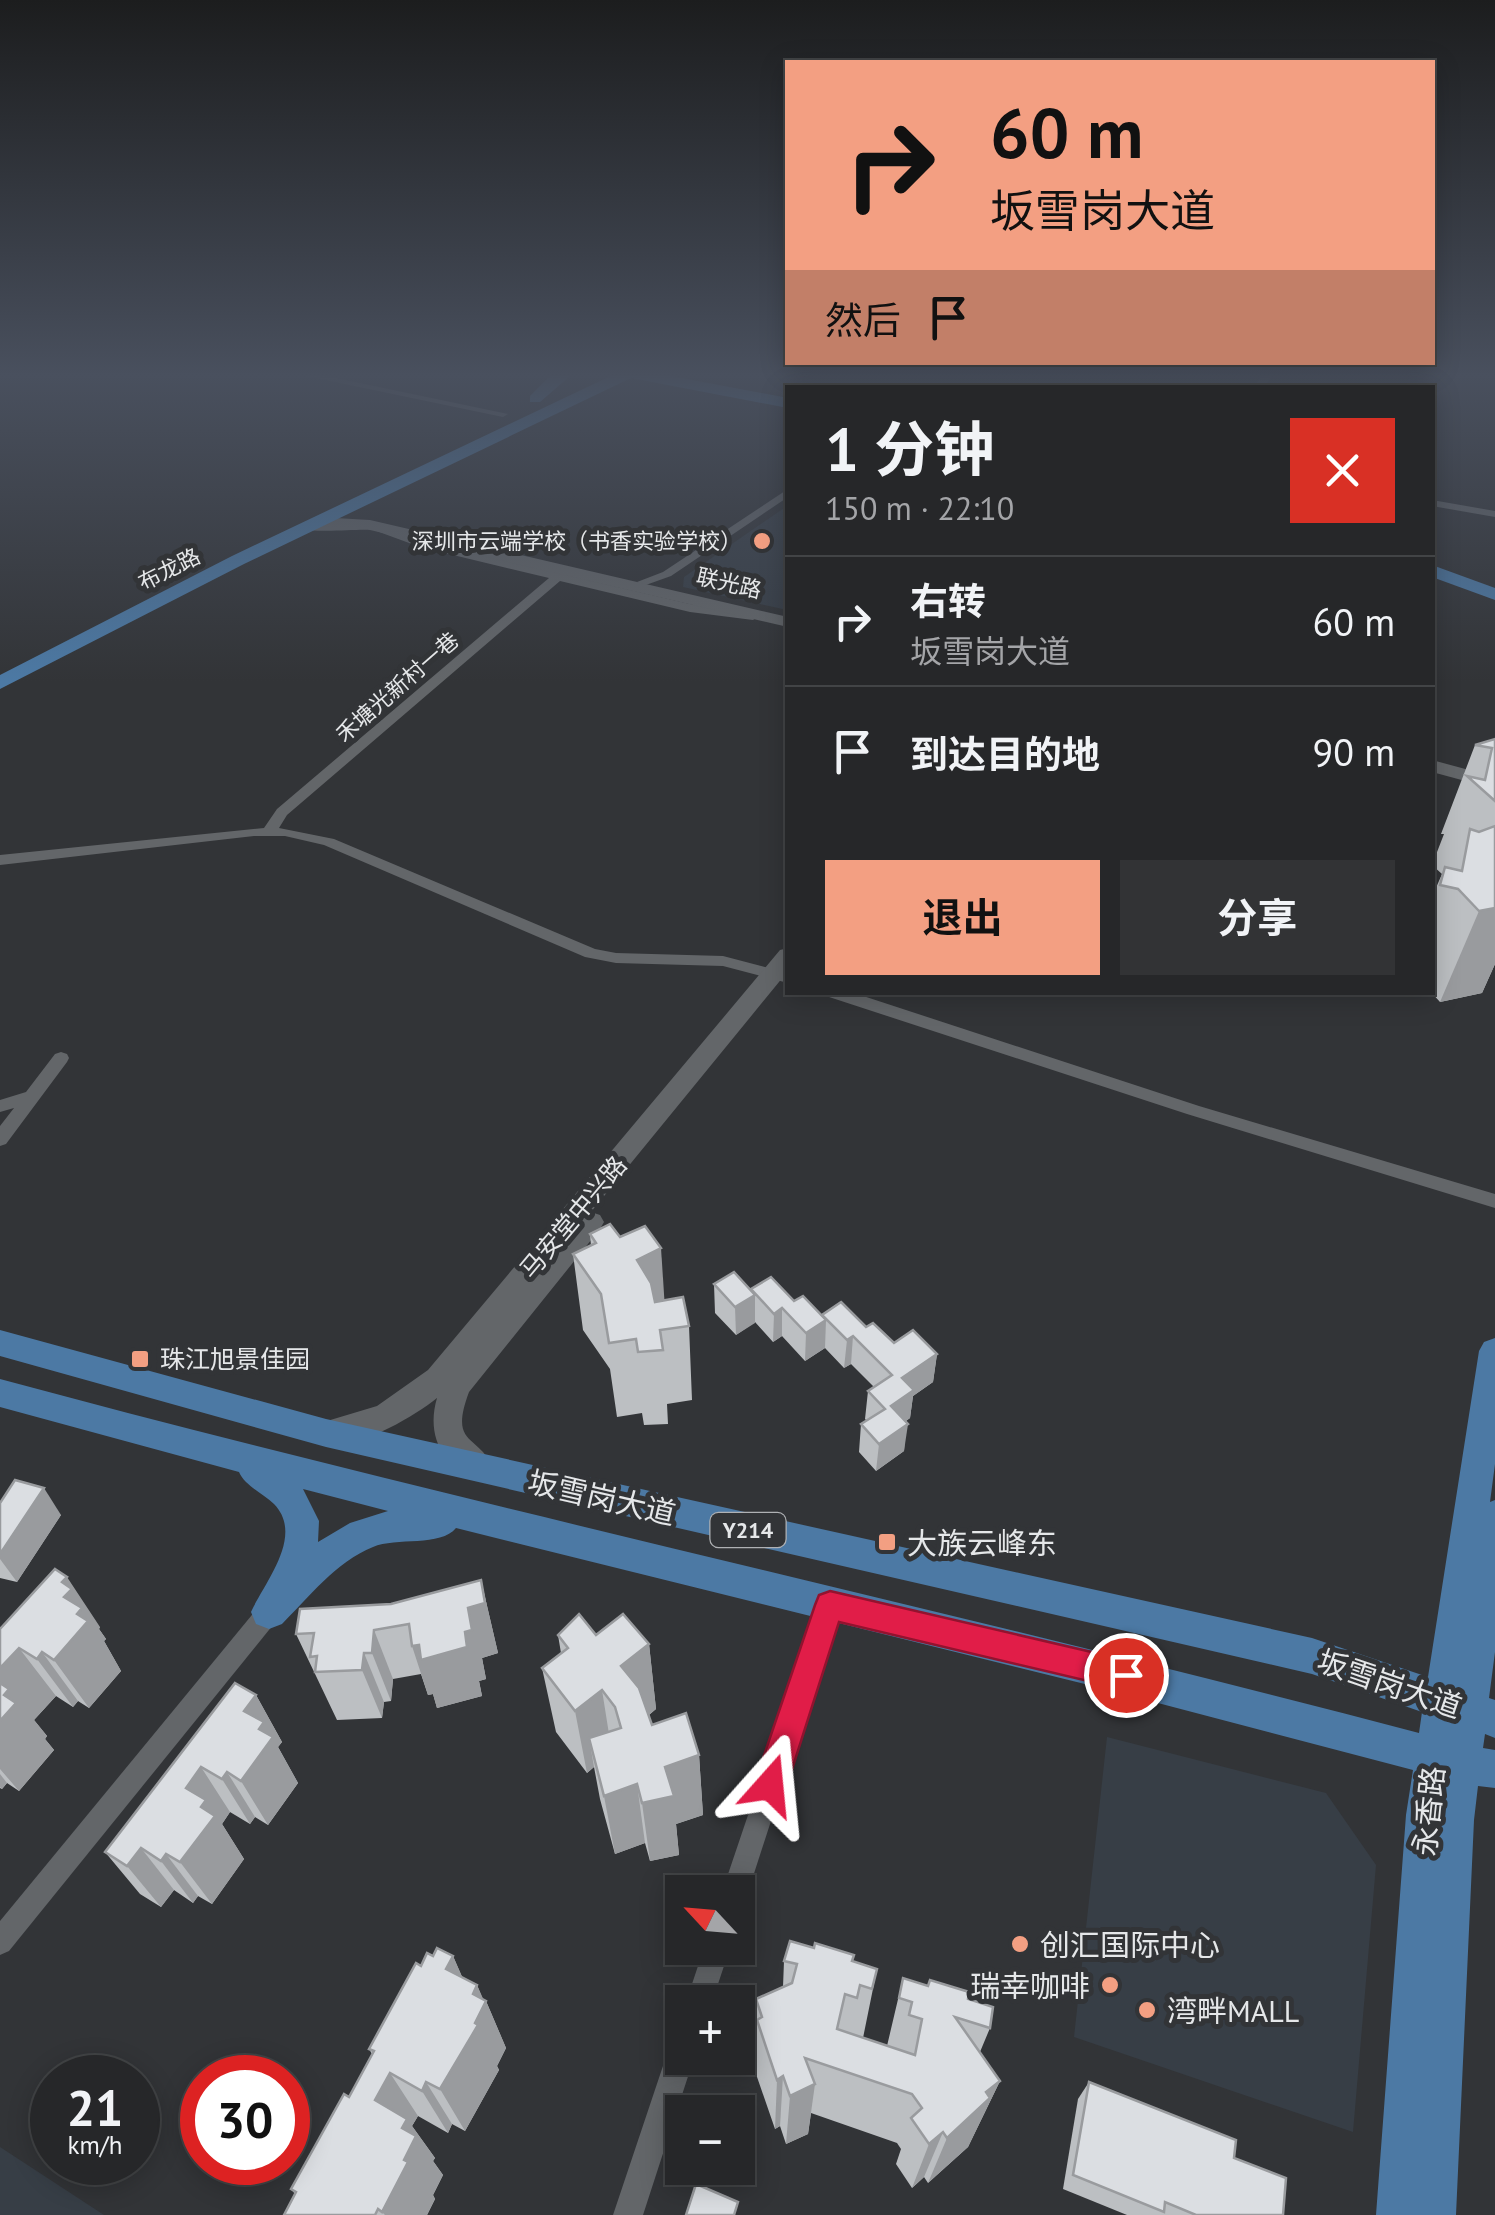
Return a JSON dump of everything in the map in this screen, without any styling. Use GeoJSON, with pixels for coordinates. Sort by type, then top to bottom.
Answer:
{"type":"FeatureCollection","features":[{"type":"Feature","properties":{"kind":"main road","name":"布龙路"},"geometry":{"type":"LineString","coordinates":[[0,662],[376,475]]}},
{"type":"Feature","properties":{"kind":"main road","name":"布龙路"},"geometry":{"type":"LineString","coordinates":[[0,683],[415,475]]}},
{"type":"Feature","properties":{"kind":"main road"},"geometry":{"type":"LineString","coordinates":[[1435,556],[1495,579]]}},
{"type":"Feature","properties":{"kind":"main road"},"geometry":{"type":"LineString","coordinates":[[1435,571],[1495,594]]}},
{"type":"Feature","properties":{"kind":"main road","name":"坂雪岗大道"},"geometry":{"type":"LineString","coordinates":[[0,1342],[326,1433],[1312,1656],[1469,1710]]}},
{"type":"Feature","properties":{"kind":"main road","name":"永香路"},"geometry":{"type":"LineString","coordinates":[[1433,2215],[1454,1820],[1469,1710],[1495,1351]]}},
{"type":"Feature","properties":{"kind":"main road","name":"坂雪岗大道"},"geometry":{"type":"LineString","coordinates":[[0,1393],[488,1522],[1163,1684],[1464,1763]]}},
{"type":"Feature","properties":{"kind":"main road"},"geometry":{"type":"LineString","coordinates":[[238,1458],[291,1494],[304,1521],[300,1553],[269,1612]]}},
{"type":"Feature","properties":{"kind":"main road","name":"永香路"},"geometry":{"type":"LineString","coordinates":[[1469,1710],[1495,1516]]}},
{"type":"Feature","properties":{"kind":"main road"},"geometry":{"type":"LineString","coordinates":[[269,1612],[331,1552],[374,1527],[406,1522],[488,1522]]}},
{"type":"Feature","properties":{"kind":"main road","name":"永香路"},"geometry":{"type":"LineString","coordinates":[[1399,2215],[1426,1814],[1464,1763]]}},
{"type":"Feature","properties":{"kind":"street","name":"联光路"},"geometry":{"type":"LineString","coordinates":[[374,495],[362,509],[378,520],[785,618]]}},
{"type":"Feature","properties":{"kind":"street"},"geometry":{"type":"LineString","coordinates":[[643,582],[667,574],[785,496]]}},
{"type":"Feature","properties":{"kind":"street"},"geometry":{"type":"LineString","coordinates":[[672,588],[673,575],[785,496]]}},
{"type":"Feature","properties":{"kind":"street"},"geometry":{"type":"LineString","coordinates":[[1435,504],[1495,514]]}},
{"type":"Feature","properties":{"kind":"street","name":"联光路"},"geometry":{"type":"LineString","coordinates":[[306,527],[348,522],[370,525],[785,619]]}},
{"type":"Feature","properties":{"kind":"street"},"geometry":{"type":"LineString","coordinates":[[370,525],[413,542],[690,608],[765,617]]}},
{"type":"Feature","properties":{"kind":"street","name":"禾塘光新村一巷"},"geometry":{"type":"LineString","coordinates":[[269,831],[282,812],[557,577]]}},
{"type":"Feature","properties":{"kind":"street"},"geometry":{"type":"LineString","coordinates":[[1435,767],[1495,783]]}},
{"type":"Feature","properties":{"kind":"street"},"geometry":{"type":"LineString","coordinates":[[1435,775],[1495,791]]}},
{"type":"Feature","properties":{"kind":"street"},"geometry":{"type":"LineString","coordinates":[[0,860],[269,831],[330,842],[591,953],[616,958],[723,961],[784,972]]}},
{"type":"Feature","properties":{"kind":"street","name":"马安堂中兴路"},"geometry":{"type":"LineString","coordinates":[[326,1433],[364,1426],[393,1415],[438,1379],[784,972]]}},
{"type":"Feature","properties":{"kind":"street","name":"马安堂中兴路"},"geometry":{"type":"LineString","coordinates":[[482,1470],[462,1458],[450,1444],[446,1415],[457,1386],[784,972]]}},
{"type":"Feature","properties":{"kind":"street"},"geometry":{"type":"LineString","coordinates":[[841,995],[1193,1110],[1495,1201]]}},
{"type":"Feature","properties":{"kind":"street"},"geometry":{"type":"LineString","coordinates":[[0,1140],[61,1058]]}},
{"type":"Feature","properties":{"kind":"street"},"geometry":{"type":"LineString","coordinates":[[0,1106],[31,1098]]}},
{"type":"Feature","properties":{"kind":"street"},"geometry":{"type":"LineString","coordinates":[[741,1875],[830,1605]]}},
{"type":"Feature","properties":{"kind":"street"},"geometry":{"type":"LineString","coordinates":[[0,1942],[269,1612]]}},
{"type":"Feature","properties":{"kind":"street"},"geometry":{"type":"LineString","coordinates":[[628,2215],[674,2075]]}},
{"type":"Feature","properties":{"kind":"shaded area","name":"深圳市云端学校（书香实验学校）"},"geometry":{"type":"Polygon","coordinates":[[[785,507],[785,610],[683,587],[684,577],[785,507]]]}},
{"type":"Feature","properties":{"kind":"shaded area"},"geometry":{"type":"Polygon","coordinates":[[[1107,1737],[1326,1793],[1376,1865],[1353,2132],[1074,2037],[1107,1737]]]}},
{"type":"Feature","properties":{"kind":"shaded area"},"geometry":{"type":"Polygon","coordinates":[[[0,2147],[30,2167],[30,2185],[58,2185],[104,2215],[0,2215],[0,2147]]]}},
{"type":"Feature","properties":{"kind":"building"},"geometry":{"type":"Polygon","coordinates":[[[1495,739],[1495,801],[1467,776],[1485,780],[1492,748],[1475,745],[1495,739]]]}},
{"type":"Feature","properties":{"kind":"building"},"geometry":{"type":"Polygon","coordinates":[[[1495,826],[1495,908],[1479,911],[1458,889],[1440,885],[1445,867],[1462,871],[1470,829],[1479,832],[1495,826]]]}},
{"type":"Feature","properties":{"kind":"building"},"geometry":{"type":"Polygon","coordinates":[[[610,1224],[620,1237],[645,1226],[661,1248],[637,1260],[651,1283],[655,1302],[683,1297],[689,1326],[660,1330],[663,1350],[638,1352],[636,1339],[609,1343],[601,1294],[573,1254],[596,1243],[590,1234],[610,1224]]]}},
{"type":"Feature","properties":{"kind":"building"},"geometry":{"type":"Polygon","coordinates":[[[734,1272],[755,1295],[735,1307],[714,1284],[734,1272]]]}},
{"type":"Feature","properties":{"kind":"building"},"geometry":{"type":"Polygon","coordinates":[[[771,1277],[794,1301],[803,1296],[826,1320],[806,1333],[782,1308],[774,1314],[751,1289],[771,1277]]]}},
{"type":"Feature","properties":{"kind":"building"},"geometry":{"type":"Polygon","coordinates":[[[841,1302],[866,1327],[873,1323],[894,1343],[913,1330],[937,1354],[902,1378],[914,1390],[891,1406],[908,1424],[879,1444],[861,1424],[885,1409],[868,1391],[892,1375],[853,1336],[847,1340],[822,1315],[841,1302]]]}},
{"type":"Feature","properties":{"kind":"building"},"geometry":{"type":"Polygon","coordinates":[[[15,1480],[44,1488],[0,1554],[0,1503],[15,1480]]]}},
{"type":"Feature","properties":{"kind":"building"},"geometry":{"type":"Polygon","coordinates":[[[55,1569],[67,1577],[62,1582],[72,1589],[64,1597],[82,1608],[77,1614],[88,1621],[54,1660],[42,1652],[37,1659],[19,1648],[0,1668],[0,1629],[55,1569]]]}},
{"type":"Feature","properties":{"kind":"building"},"geometry":{"type":"Polygon","coordinates":[[[481,1580],[485,1603],[468,1608],[472,1630],[465,1632],[467,1647],[421,1660],[419,1645],[412,1646],[409,1624],[374,1630],[372,1653],[364,1653],[362,1670],[315,1672],[317,1656],[310,1657],[314,1633],[296,1634],[300,1609],[391,1604],[481,1580]]]}},
{"type":"Feature","properties":{"kind":"building"},"geometry":{"type":"Polygon","coordinates":[[[579,1614],[596,1635],[623,1614],[649,1644],[621,1666],[639,1688],[652,1725],[686,1713],[699,1755],[665,1767],[674,1796],[642,1803],[637,1784],[604,1796],[589,1738],[621,1728],[615,1707],[602,1690],[575,1711],[542,1668],[568,1648],[558,1635],[579,1614]]]}},
{"type":"Feature","properties":{"kind":"building"},"geometry":{"type":"Polygon","coordinates":[[[0,1683],[9,1689],[4,1695],[16,1703],[0,1721],[0,1683]]]}},
{"type":"Feature","properties":{"kind":"building"},"geometry":{"type":"Polygon","coordinates":[[[235,1683],[256,1695],[244,1711],[264,1722],[259,1729],[273,1737],[241,1781],[227,1772],[222,1779],[201,1767],[186,1788],[206,1800],[201,1807],[215,1816],[180,1862],[166,1854],[161,1861],[141,1848],[127,1866],[105,1852],[235,1683]]]}},
{"type":"Feature","properties":{"kind":"building"},"geometry":{"type":"Polygon","coordinates":[[[790,1941],[814,1948],[815,1943],[854,1955],[852,1961],[877,1969],[872,1989],[860,1985],[857,1998],[845,1994],[837,2029],[915,2055],[922,2019],[909,2015],[912,2002],[899,1998],[903,1978],[928,1986],[930,1980],[969,1992],[968,1999],[993,2007],[990,2028],[955,2017],[1000,2081],[986,2092],[990,2098],[947,2138],[943,2132],[929,2144],[911,2118],[922,2108],[912,2094],[805,2058],[815,2084],[790,2096],[783,2076],[777,2080],[757,2020],[762,2017],[756,1999],[792,1983],[797,1964],[784,1961],[790,1941]]]}},
{"type":"Feature","properties":{"kind":"building"},"geometry":{"type":"Polygon","coordinates":[[[437,1948],[453,1956],[446,1969],[477,1985],[473,1994],[486,2001],[475,2023],[478,2025],[440,2089],[426,2082],[422,2091],[390,2073],[375,2100],[407,2119],[402,2128],[416,2136],[404,2160],[408,2162],[382,2212],[378,2209],[375,2215],[284,2215],[296,2192],[291,2189],[293,2185],[310,2185],[310,2155],[344,2094],[349,2097],[374,2051],[369,2049],[416,1963],[421,1966],[427,1953],[433,1956],[437,1948]]]}},
{"type":"Feature","properties":{"kind":"building"},"geometry":{"type":"Polygon","coordinates":[[[1089,2082],[1236,2140],[1234,2158],[1286,2178],[1283,2215],[1196,2215],[1165,2202],[1164,2212],[1073,2175],[1089,2082]]]}},
{"type":"Feature","properties":{"kind":"building"},"geometry":{"type":"Polygon","coordinates":[[[696,2185],[738,2202],[734,2215],[686,2215],[696,2185]]]}},
{"type":"Feature","properties":{"kind":"place","name":"深圳市云端学校（书香实验学校）"},"geometry":{"type":"Point","coordinates":[762,541]}},
{"type":"Feature","properties":{"kind":"place","name":"珠江旭景佳园"},"geometry":{"type":"Point","coordinates":[140,1359]}},
{"type":"Feature","properties":{"kind":"place","name":"大族云峰东"},"geometry":{"type":"Point","coordinates":[887,1542]}},
{"type":"Feature","properties":{"kind":"place","name":"创汇国际中心"},"geometry":{"type":"Point","coordinates":[1020,1944]}},
{"type":"Feature","properties":{"kind":"place","name":"瑞幸咖啡"},"geometry":{"type":"Point","coordinates":[1110,1985]}},
{"type":"Feature","properties":{"kind":"place","name":"湾畔MALL"},"geometry":{"type":"Point","coordinates":[1147,2010]}},
{"type":"Feature","properties":{"kind":"route"},"geometry":{"type":"LineString","coordinates":[[770,1785],[830,1605],[1126,1675]]}}]}
